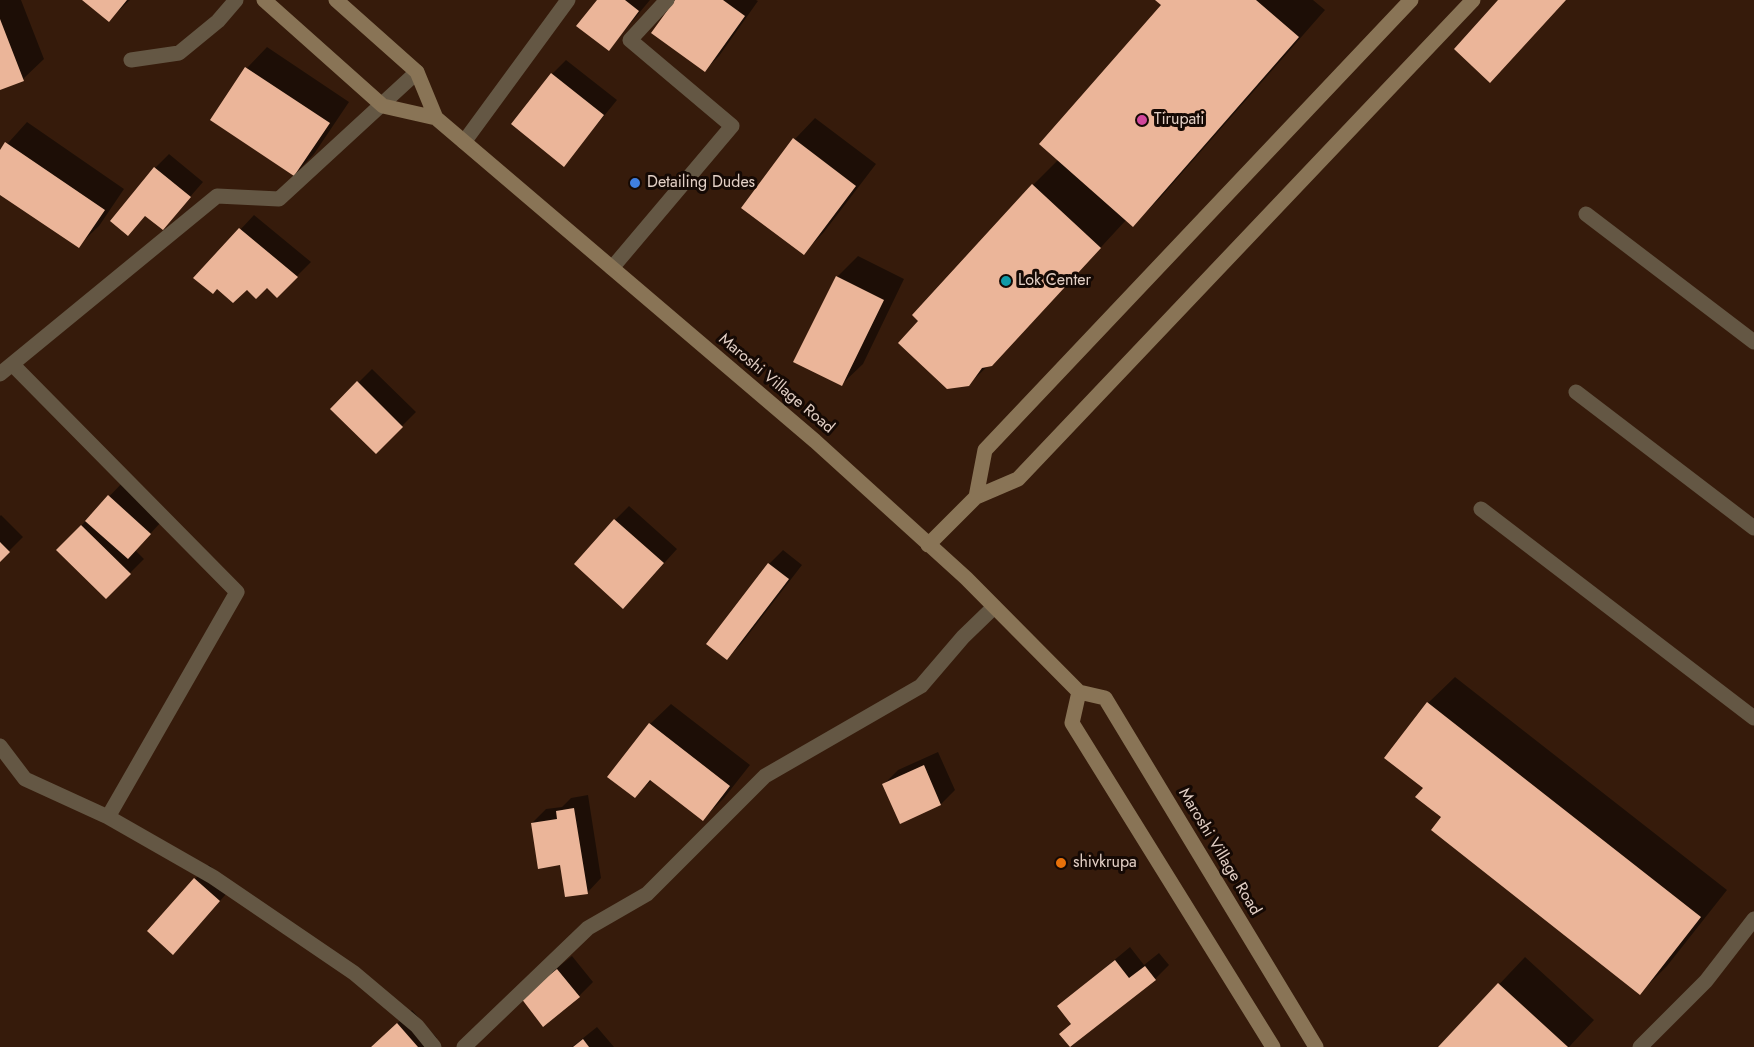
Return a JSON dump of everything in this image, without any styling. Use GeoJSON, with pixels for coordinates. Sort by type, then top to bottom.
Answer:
{"type":"FeatureCollection","features":[{"type":"Feature","properties":{"kind":"main road","name":"Maroshi Village Road"},"geometry":{"type":"LineString","coordinates":[[264,0],[383,106],[436,118]]}},
{"type":"Feature","properties":{"kind":"main road","name":"Maroshi Village Road"},"geometry":{"type":"LineString","coordinates":[[336,0],[417,72],[436,118],[815,441],[928,545],[1078,692],[1105,698],[1316,1047]]}},
{"type":"Feature","properties":{"kind":"main road"},"geometry":{"type":"LineString","coordinates":[[976,497],[985,450],[1411,0]]}},
{"type":"Feature","properties":{"kind":"main road"},"geometry":{"type":"LineString","coordinates":[[928,545],[976,497],[1017,479],[1473,0]]}},
{"type":"Feature","properties":{"kind":"main road"},"geometry":{"type":"LineString","coordinates":[[1078,692],[1072,723],[1273,1047]]}},
{"type":"Feature","properties":{"kind":"street"},"geometry":{"type":"LineString","coordinates":[[131,60],[179,53],[218,21],[236,0]]}},
{"type":"Feature","properties":{"kind":"street"},"geometry":{"type":"LineString","coordinates":[[464,142],[568,0]]}},
{"type":"Feature","properties":{"kind":"street"},"geometry":{"type":"LineString","coordinates":[[612,268],[732,126],[630,40],[667,0]]}},
{"type":"Feature","properties":{"kind":"street"},"geometry":{"type":"LineString","coordinates":[[108,817],[237,592],[6,369],[217,196],[279,199],[383,106],[417,72]]}},
{"type":"Feature","properties":{"kind":"street"},"geometry":{"type":"LineString","coordinates":[[1586,214],[1754,342]]}},
{"type":"Feature","properties":{"kind":"street"},"geometry":{"type":"LineString","coordinates":[[1576,392],[1754,528]]}},
{"type":"Feature","properties":{"kind":"street"},"geometry":{"type":"LineString","coordinates":[[1481,509],[1754,718]]}},
{"type":"Feature","properties":{"kind":"street"},"geometry":{"type":"LineString","coordinates":[[464,1047],[588,927],[647,894],[765,776],[921,686],[963,638],[994,608]]}},
{"type":"Feature","properties":{"kind":"street"},"geometry":{"type":"LineString","coordinates":[[0,746],[25,779],[108,817],[213,877],[354,973],[417,1026],[434,1047]]}},
{"type":"Feature","properties":{"kind":"street"},"geometry":{"type":"LineString","coordinates":[[1640,1047],[1706,981],[1754,919]]}},
{"type":"Feature","properties":{"kind":"building"},"geometry":{"type":"Polygon","coordinates":[[[82,0],[127,0],[109,22],[82,0]]]}},
{"type":"Feature","properties":{"kind":"building"},"geometry":{"type":"Polygon","coordinates":[[[597,0],[625,0],[639,11],[609,51],[576,26],[597,0]]]}},
{"type":"Feature","properties":{"kind":"building"},"geometry":{"type":"Polygon","coordinates":[[[675,0],[723,0],[745,16],[705,72],[651,33],[675,0]]]}},
{"type":"Feature","properties":{"kind":"building"},"geometry":{"type":"Polygon","coordinates":[[[1155,0],[1256,0],[1299,37],[1133,227],[1039,144],[1161,5],[1155,0]]]}},
{"type":"Feature","properties":{"kind":"building"},"geometry":{"type":"Polygon","coordinates":[[[1498,0],[1566,0],[1490,83],[1454,49],[1498,0]]]}},
{"type":"Feature","properties":{"kind":"building"},"geometry":{"type":"Polygon","coordinates":[[[0,19],[24,81],[0,90],[0,19]]]}},
{"type":"Feature","properties":{"kind":"building"},"geometry":{"type":"Polygon","coordinates":[[[245,67],[330,123],[294,176],[210,120],[245,67]]]}},
{"type":"Feature","properties":{"kind":"building"},"geometry":{"type":"Polygon","coordinates":[[[551,73],[604,115],[564,167],[511,124],[551,73]]]}},
{"type":"Feature","properties":{"kind":"building"},"geometry":{"type":"Polygon","coordinates":[[[793,138],[856,186],[804,255],[741,208],[793,138]]]}},
{"type":"Feature","properties":{"kind":"building"},"geometry":{"type":"Polygon","coordinates":[[[5,142],[105,210],[79,248],[0,195],[0,150],[5,142]]]}},
{"type":"Feature","properties":{"kind":"building"},"geometry":{"type":"Polygon","coordinates":[[[154,167],[191,197],[163,230],[145,216],[128,236],[110,221],[154,167]]]}},
{"type":"Feature","properties":{"kind":"building","name":"Lok Center"},"geometry":{"type":"Polygon","coordinates":[[[1032,184],[1101,248],[992,366],[982,368],[969,386],[947,389],[898,343],[918,321],[912,315],[1032,184]]]}},
{"type":"Feature","properties":{"kind":"building"},"geometry":{"type":"Polygon","coordinates":[[[239,228],[298,277],[277,298],[267,288],[256,299],[247,290],[233,303],[217,289],[213,294],[193,278],[239,228]]]}},
{"type":"Feature","properties":{"kind":"building"},"geometry":{"type":"Polygon","coordinates":[[[836,276],[884,300],[842,386],[793,362],[836,276]]]}},
{"type":"Feature","properties":{"kind":"building"},"geometry":{"type":"Polygon","coordinates":[[[357,381],[403,427],[376,454],[330,409],[357,381]]]}},
{"type":"Feature","properties":{"kind":"building"},"geometry":{"type":"Polygon","coordinates":[[[108,495],[151,534],[128,559],[85,521],[108,495]]]}},
{"type":"Feature","properties":{"kind":"building"},"geometry":{"type":"Polygon","coordinates":[[[614,519],[664,563],[623,609],[574,564],[614,519]]]}},
{"type":"Feature","properties":{"kind":"building"},"geometry":{"type":"Polygon","coordinates":[[[81,525],[131,574],[106,599],[56,550],[81,525]]]}},
{"type":"Feature","properties":{"kind":"building"},"geometry":{"type":"Polygon","coordinates":[[[0,542],[10,552],[0,562],[0,542]]]}},
{"type":"Feature","properties":{"kind":"building"},"geometry":{"type":"Polygon","coordinates":[[[768,563],[789,579],[727,660],[706,644],[768,563]]]}},
{"type":"Feature","properties":{"kind":"building"},"geometry":{"type":"Polygon","coordinates":[[[1427,702],[1701,917],[1640,995],[1431,830],[1441,817],[1415,797],[1423,788],[1384,758],[1427,702]]]}},
{"type":"Feature","properties":{"kind":"building"},"geometry":{"type":"Polygon","coordinates":[[[649,723],[730,786],[703,821],[650,780],[635,798],[607,777],[649,723]]]}},
{"type":"Feature","properties":{"kind":"building"},"geometry":{"type":"Polygon","coordinates":[[[924,765],[941,805],[900,824],[882,784],[924,765]]]}},
{"type":"Feature","properties":{"kind":"building"},"geometry":{"type":"Polygon","coordinates":[[[574,808],[588,894],[565,897],[560,865],[538,869],[531,823],[557,819],[556,811],[574,808]]]}},
{"type":"Feature","properties":{"kind":"building"},"geometry":{"type":"Polygon","coordinates":[[[194,878],[220,901],[173,955],[147,931],[194,878]]]}},
{"type":"Feature","properties":{"kind":"building"},"geometry":{"type":"Polygon","coordinates":[[[1115,960],[1129,978],[1145,966],[1156,980],[1070,1047],[1059,1034],[1071,1024],[1057,1006],[1115,960]]]}},
{"type":"Feature","properties":{"kind":"building"},"geometry":{"type":"Polygon","coordinates":[[[557,969],[580,997],[543,1027],[521,998],[557,969]]]}},
{"type":"Feature","properties":{"kind":"building"},"geometry":{"type":"Polygon","coordinates":[[[1498,983],[1568,1047],[1438,1047],[1498,983]]]}},
{"type":"Feature","properties":{"kind":"building"},"geometry":{"type":"Polygon","coordinates":[[[397,1023],[418,1047],[371,1047],[397,1023]]]}},
{"type":"Feature","properties":{"kind":"building"},"geometry":{"type":"Polygon","coordinates":[[[583,1039],[589,1047],[573,1047],[583,1039]]]}},
{"type":"Feature","properties":{"kind":"place","name":"Tirupati"},"geometry":{"type":"Point","coordinates":[1142,120]}},
{"type":"Feature","properties":{"kind":"place","name":"Detailing Dudes"},"geometry":{"type":"Point","coordinates":[635,183]}},
{"type":"Feature","properties":{"kind":"place","name":"Lok Center"},"geometry":{"type":"Point","coordinates":[1006,281]}},
{"type":"Feature","properties":{"kind":"place","name":"shivkrupa"},"geometry":{"type":"Point","coordinates":[1061,863]}}]}
